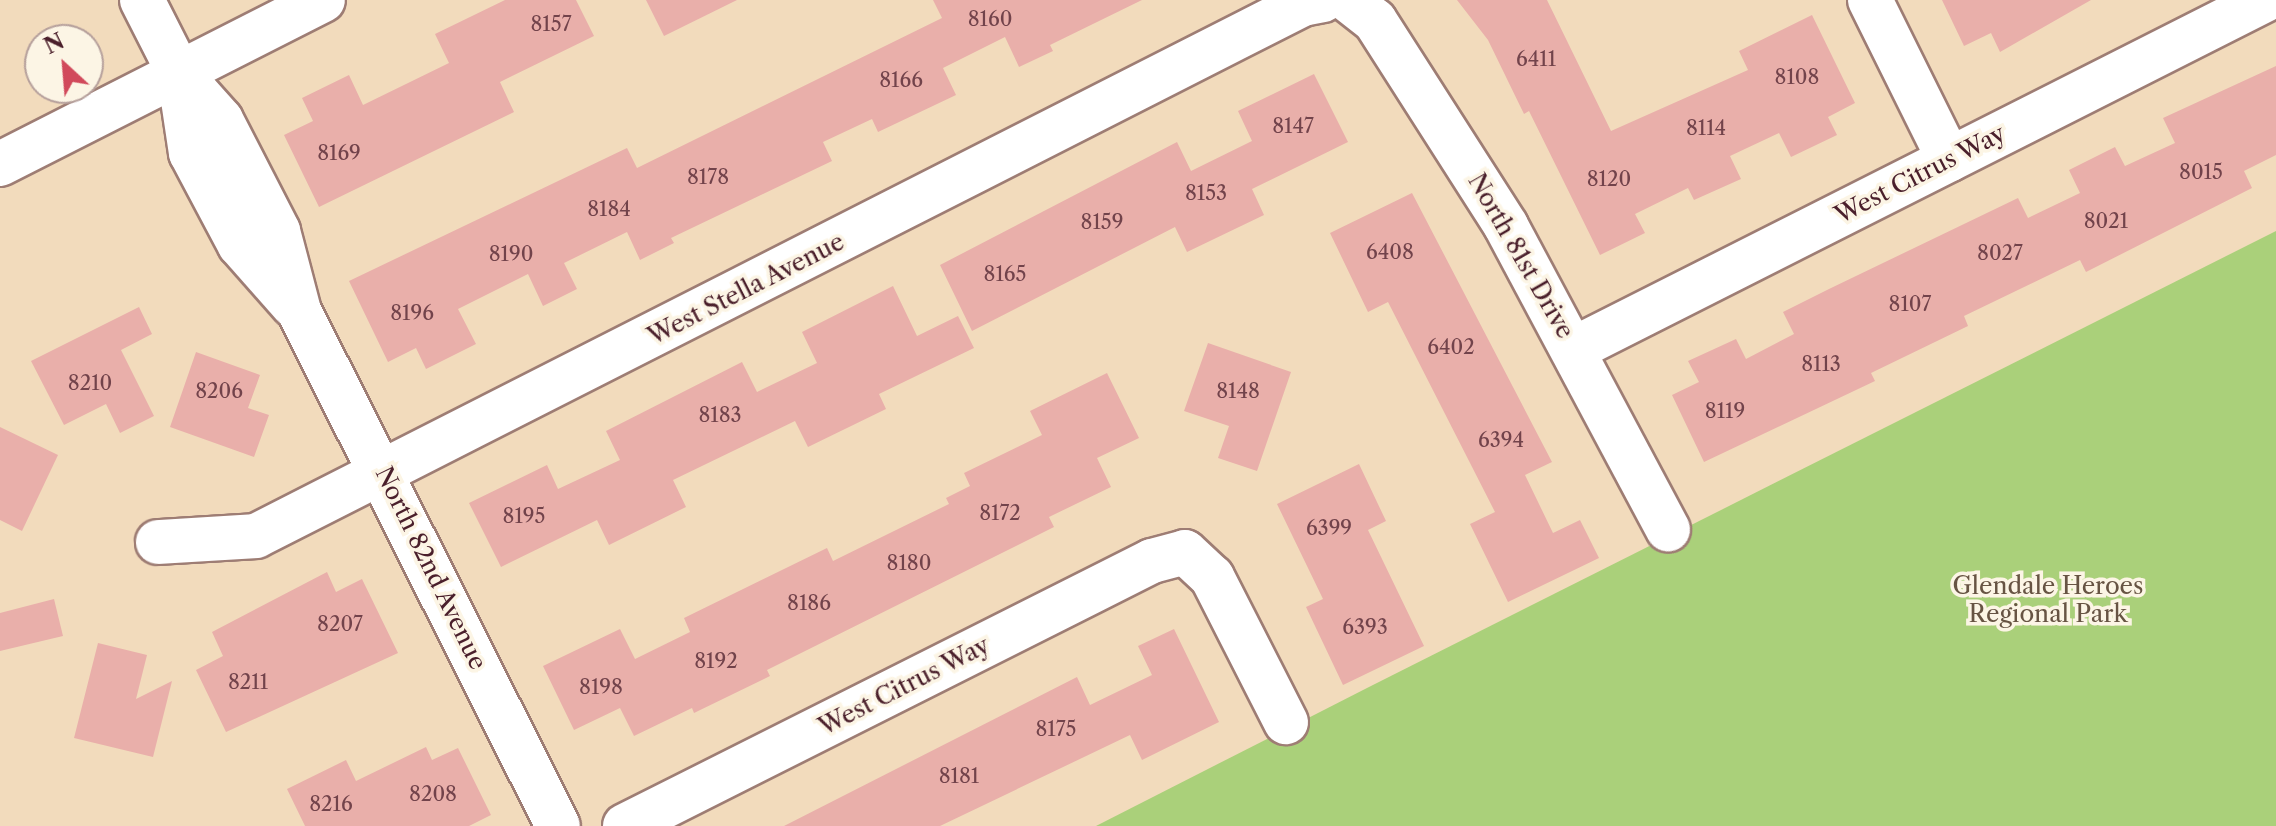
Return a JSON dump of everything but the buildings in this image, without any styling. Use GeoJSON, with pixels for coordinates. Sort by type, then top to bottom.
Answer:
{"type":"FeatureCollection","features":[{"type":"Feature","properties":{"kind":"street","name":"North 82nd Avenue"},"geometry":{"type":"LineString","coordinates":[[142,0],[179,73],[221,120],[264,203],[278,231],[299,311],[385,474],[558,826]]}},
{"type":"Feature","properties":{"kind":"street"},"geometry":{"type":"LineString","coordinates":[[0,164],[323,0]]}},
{"type":"Feature","properties":{"kind":"street","name":"West Stella Avenue"},"geometry":{"type":"LineString","coordinates":[[158,542],[256,536],[385,474],[1303,4],[1323,0]]}},
{"type":"Feature","properties":{"kind":"street","name":"North 81st Drive"},"geometry":{"type":"LineString","coordinates":[[1348,0],[1375,21],[1506,226],[1576,348],[1668,530]]}},
{"type":"Feature","properties":{"kind":"street"},"geometry":{"type":"LineString","coordinates":[[1870,0],[1949,159]]}},
{"type":"Feature","properties":{"kind":"street","name":"West Citrus Way"},"geometry":{"type":"LineString","coordinates":[[1576,348],[2265,0]]}},
{"type":"Feature","properties":{"kind":"street","name":"West Citrus Way"},"geometry":{"type":"LineString","coordinates":[[625,826],[1152,561],[1185,552],[1212,577],[1286,722]]}},
{"type":"Feature","properties":{"kind":"green space","name":"Glendale Heroes Regional Park"},"geometry":{"type":"Polygon","coordinates":[[[2276,231],[2276,826],[1096,826],[1367,688],[2276,231]]]}}]}
